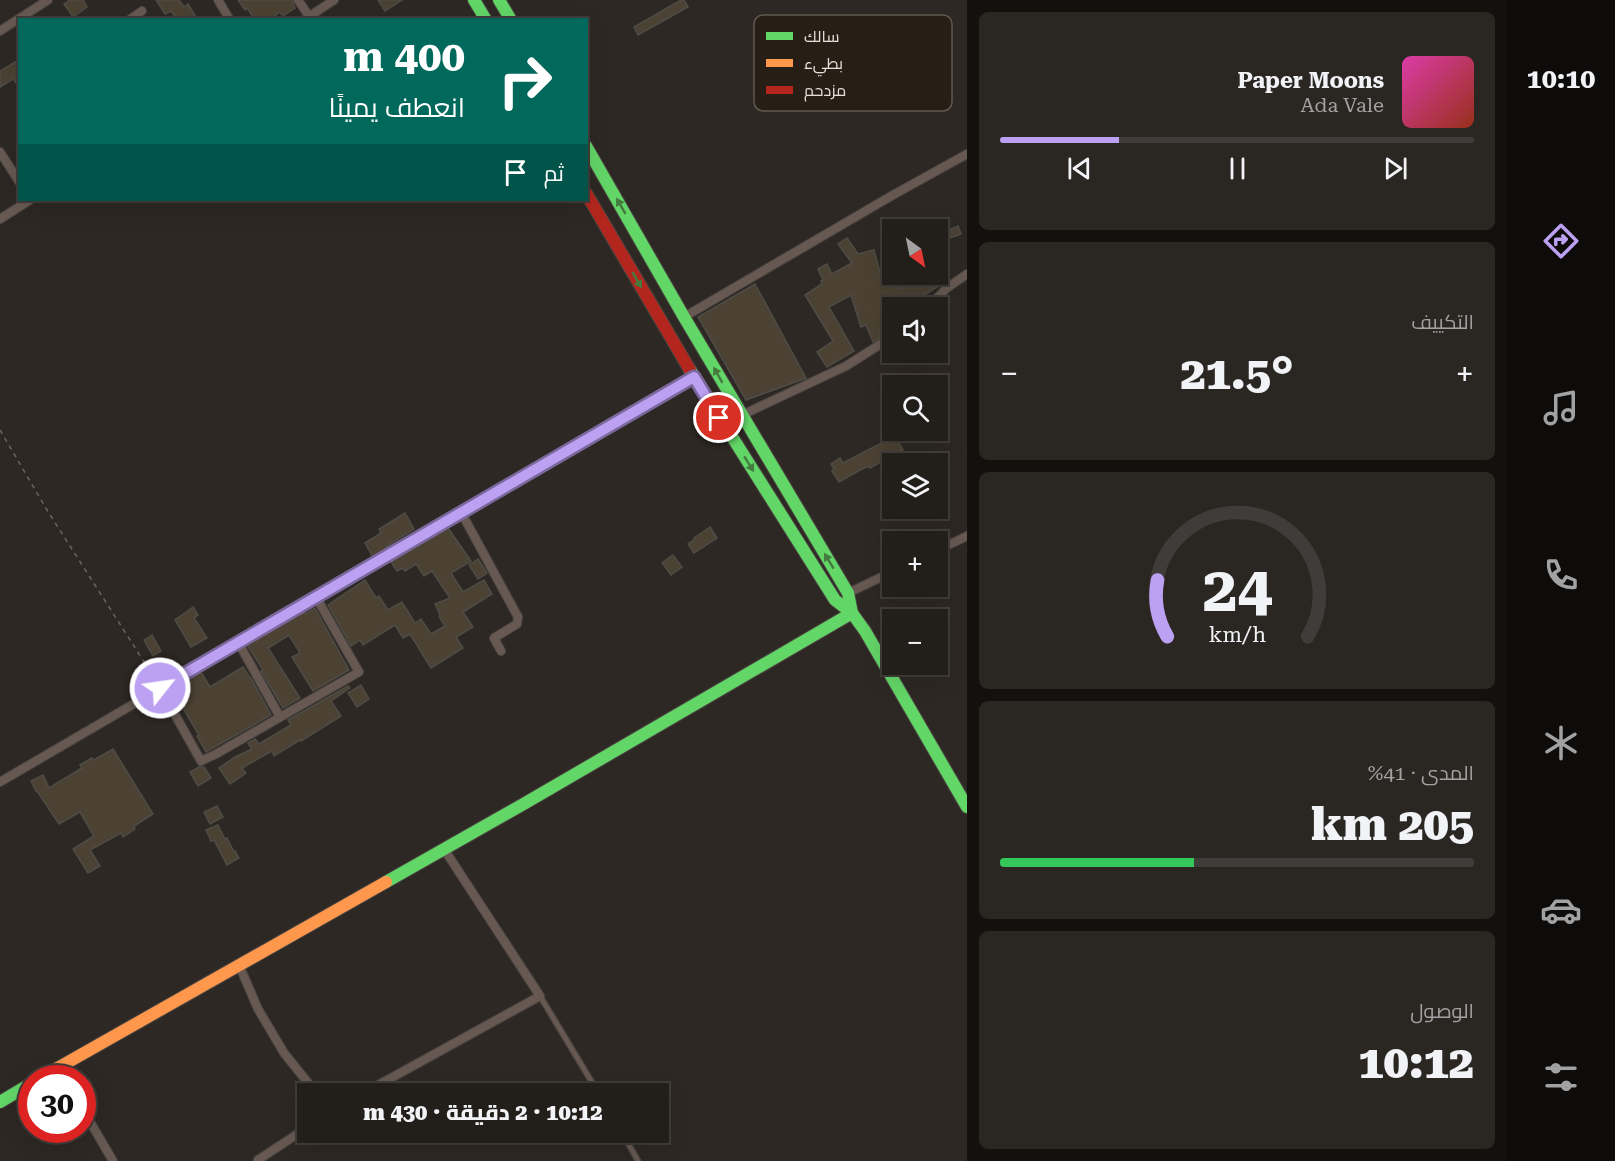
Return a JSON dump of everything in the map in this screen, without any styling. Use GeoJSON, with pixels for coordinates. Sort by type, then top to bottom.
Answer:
{"type":"FeatureCollection","features":[{"type":"Feature","properties":{"kind":"main road"},"geometry":{"type":"LineString","coordinates":[[474,0],[485,18]]}},
{"type":"Feature","properties":{"kind":"main road"},"geometry":{"type":"LineString","coordinates":[[499,0],[510,18]]}},
{"type":"Feature","properties":{"kind":"main road"},"geometry":{"type":"LineString","coordinates":[[588,149],[684,317],[848,593],[852,613]]}},
{"type":"Feature","properties":{"kind":"main road"},"geometry":{"type":"LineString","coordinates":[[588,196],[694,377],[835,600],[852,613],[865,631],[966,801]]}},
{"type":"Feature","properties":{"kind":"main road"},"geometry":{"type":"LineString","coordinates":[[75,1065],[239,965],[852,613]]}},
{"type":"Feature","properties":{"kind":"main road"},"geometry":{"type":"LineString","coordinates":[[0,1102],[18,1091]]}},
{"type":"Feature","properties":{"kind":"street"},"geometry":{"type":"LineString","coordinates":[[24,18],[48,0]]}},
{"type":"Feature","properties":{"kind":"street"},"geometry":{"type":"LineString","coordinates":[[218,0],[229,18]]}},
{"type":"Feature","properties":{"kind":"street"},"geometry":{"type":"LineString","coordinates":[[298,0],[306,18],[334,0]]}},
{"type":"Feature","properties":{"kind":"street"},"geometry":{"type":"LineString","coordinates":[[132,18],[142,11]]}},
{"type":"Feature","properties":{"kind":"street"},"geometry":{"type":"LineString","coordinates":[[0,31],[18,21]]}},
{"type":"Feature","properties":{"kind":"street"},"geometry":{"type":"LineString","coordinates":[[0,152],[18,180]]}},
{"type":"Feature","properties":{"kind":"street"},"geometry":{"type":"LineString","coordinates":[[684,317],[892,195],[967,154]]}},
{"type":"Feature","properties":{"kind":"street"},"geometry":{"type":"LineString","coordinates":[[0,219],[28,201]]}},
{"type":"Feature","properties":{"kind":"street"},"geometry":{"type":"LineString","coordinates":[[937,297],[946,288],[967,274]]}},
{"type":"Feature","properties":{"kind":"street"},"geometry":{"type":"LineString","coordinates":[[742,415],[846,366],[882,343]]}},
{"type":"Feature","properties":{"kind":"street"},"geometry":{"type":"LineString","coordinates":[[0,782],[694,377]]}},
{"type":"Feature","properties":{"kind":"street"},"geometry":{"type":"LineString","coordinates":[[461,512],[518,617],[517,624],[494,638],[501,651]]}},
{"type":"Feature","properties":{"kind":"street"},"geometry":{"type":"LineString","coordinates":[[948,545],[967,536]]}},
{"type":"Feature","properties":{"kind":"street"},"geometry":{"type":"LineString","coordinates":[[848,593],[882,577]]}},
{"type":"Feature","properties":{"kind":"street"},"geometry":{"type":"LineString","coordinates":[[160,688],[201,761],[359,672],[316,597]]}},
{"type":"Feature","properties":{"kind":"street"},"geometry":{"type":"LineString","coordinates":[[238,642],[280,717]]}},
{"type":"Feature","properties":{"kind":"street"},"geometry":{"type":"LineString","coordinates":[[382,1083],[540,996],[444,849]]}},
{"type":"Feature","properties":{"kind":"street"},"geometry":{"type":"LineString","coordinates":[[239,965],[258,1009],[284,1053],[308,1083]]}},
{"type":"Feature","properties":{"kind":"street"},"geometry":{"type":"LineString","coordinates":[[96,1132],[113,1161]]}},
{"type":"Feature","properties":{"kind":"street"},"geometry":{"type":"LineString","coordinates":[[258,1160],[297,1134]]}},
{"type":"Feature","properties":{"kind":"lane"},"geometry":{"type":"LineString","coordinates":[[540,996],[592,1083]]}},
{"type":"Feature","properties":{"kind":"lane"},"geometry":{"type":"LineString","coordinates":[[628,1143],[638,1161]]}},
{"type":"Feature","properties":{"kind":"path"},"geometry":{"type":"LineString","coordinates":[[0,430],[160,688]]}},
{"type":"Feature","properties":{"kind":"building"},"geometry":{"type":"Polygon","coordinates":[[[70,0],[83,0],[87,7],[73,17],[64,4],[70,0]]]}},
{"type":"Feature","properties":{"kind":"building"},"geometry":{"type":"Polygon","coordinates":[[[156,0],[179,0],[184,7],[188,4],[197,18],[176,18],[171,11],[165,14],[156,0]]]}},
{"type":"Feature","properties":{"kind":"building"},"geometry":{"type":"Polygon","coordinates":[[[238,0],[292,0],[295,8],[283,16],[280,12],[272,18],[254,18],[247,8],[245,10],[238,0]]]}},
{"type":"Feature","properties":{"kind":"building"},"geometry":{"type":"Polygon","coordinates":[[[378,0],[402,0],[385,11],[378,0]]]}},
{"type":"Feature","properties":{"kind":"building"},"geometry":{"type":"Polygon","coordinates":[[[684,0],[688,7],[638,35],[634,27],[684,0]]]}},
{"type":"Feature","properties":{"kind":"building"},"geometry":{"type":"Polygon","coordinates":[[[18,60],[18,85],[13,79],[0,87],[0,71],[18,60]]]}},
{"type":"Feature","properties":{"kind":"building"},"geometry":{"type":"Polygon","coordinates":[[[958,226],[961,234],[948,239],[948,230],[958,226]]]}},
{"type":"Feature","properties":{"kind":"building"},"geometry":{"type":"Polygon","coordinates":[[[847,238],[858,254],[874,250],[882,276],[882,285],[896,285],[898,289],[905,285],[936,285],[937,287],[921,297],[882,297],[882,331],[879,332],[881,337],[873,342],[866,325],[861,327],[851,295],[829,307],[854,351],[827,367],[817,352],[833,341],[805,295],[822,284],[823,280],[818,269],[827,264],[832,274],[852,263],[838,244],[847,238]]]}},
{"type":"Feature","properties":{"kind":"building"},"geometry":{"type":"Polygon","coordinates":[[[755,284],[806,378],[746,400],[698,317],[755,284]]]}},
{"type":"Feature","properties":{"kind":"building"},"geometry":{"type":"Polygon","coordinates":[[[885,441],[898,441],[903,450],[898,453],[882,453],[882,461],[839,482],[832,471],[834,469],[831,464],[840,458],[843,463],[885,441]]]}},
{"type":"Feature","properties":{"kind":"building"},"geometry":{"type":"Polygon","coordinates":[[[405,513],[414,529],[373,557],[365,543],[381,533],[379,529],[405,513]]]}},
{"type":"Feature","properties":{"kind":"building"},"geometry":{"type":"Polygon","coordinates":[[[710,527],[717,538],[694,553],[688,544],[710,527]]]}},
{"type":"Feature","properties":{"kind":"building"},"geometry":{"type":"Polygon","coordinates":[[[448,528],[471,561],[451,573],[463,592],[484,580],[492,594],[463,612],[473,627],[456,637],[463,648],[431,668],[410,634],[403,638],[395,625],[363,645],[360,640],[351,646],[328,605],[365,580],[376,598],[379,596],[388,610],[402,602],[415,623],[421,619],[431,634],[445,626],[435,604],[450,598],[432,571],[424,576],[416,564],[405,571],[403,568],[397,571],[391,562],[448,528]]]}},
{"type":"Feature","properties":{"kind":"building"},"geometry":{"type":"Polygon","coordinates":[[[673,555],[682,567],[671,575],[662,563],[673,555]]]}},
{"type":"Feature","properties":{"kind":"building"},"geometry":{"type":"Polygon","coordinates":[[[478,559],[487,573],[478,579],[469,565],[478,559]]]}},
{"type":"Feature","properties":{"kind":"building"},"geometry":{"type":"Polygon","coordinates":[[[193,607],[198,615],[194,618],[207,638],[191,647],[175,620],[193,607]]]}},
{"type":"Feature","properties":{"kind":"building"},"geometry":{"type":"Polygon","coordinates":[[[315,608],[349,670],[313,691],[292,657],[300,653],[289,635],[268,648],[300,698],[283,708],[247,645],[315,608]]]}},
{"type":"Feature","properties":{"kind":"building"},"geometry":{"type":"Polygon","coordinates":[[[152,635],[161,651],[153,656],[144,640],[152,635]]]}},
{"type":"Feature","properties":{"kind":"building"},"geometry":{"type":"Polygon","coordinates":[[[243,667],[271,715],[206,752],[197,736],[199,735],[181,705],[187,701],[178,686],[201,672],[210,687],[243,667]]]}},
{"type":"Feature","properties":{"kind":"building"},"geometry":{"type":"Polygon","coordinates":[[[361,685],[369,699],[357,707],[348,693],[361,685]]]}},
{"type":"Feature","properties":{"kind":"building"},"geometry":{"type":"Polygon","coordinates":[[[348,686],[350,688],[331,701],[341,716],[274,756],[272,751],[242,768],[246,773],[230,784],[219,768],[252,749],[248,743],[255,739],[259,744],[291,725],[288,720],[348,686]]]}},
{"type":"Feature","properties":{"kind":"building"},"geometry":{"type":"Polygon","coordinates":[[[113,749],[153,814],[134,826],[135,829],[123,837],[121,833],[90,850],[100,866],[88,873],[73,849],[94,836],[80,812],[59,824],[31,781],[43,775],[49,788],[82,768],[80,765],[113,749]]]}},
{"type":"Feature","properties":{"kind":"building"},"geometry":{"type":"Polygon","coordinates":[[[204,767],[211,778],[198,786],[190,772],[204,767]]]}},
{"type":"Feature","properties":{"kind":"building"},"geometry":{"type":"Polygon","coordinates":[[[217,806],[223,817],[210,824],[204,812],[217,806]]]}},
{"type":"Feature","properties":{"kind":"building"},"geometry":{"type":"Polygon","coordinates":[[[218,825],[239,858],[227,865],[206,830],[218,825]]]}},
{"type":"Feature","properties":{"kind":"traffic: fast"},"geometry":{"type":"LineString","coordinates":[[474,0],[485,18]]}},
{"type":"Feature","properties":{"kind":"traffic: fast"},"geometry":{"type":"LineString","coordinates":[[499,0],[510,18]]}},
{"type":"Feature","properties":{"kind":"traffic: fast"},"geometry":{"type":"LineString","coordinates":[[588,149],[684,317],[848,593],[852,613]]}},
{"type":"Feature","properties":{"kind":"traffic: fast"},"geometry":{"type":"LineString","coordinates":[[690,370],[835,600],[852,613]]}},
{"type":"Feature","properties":{"kind":"traffic: fast"},"geometry":{"type":"LineString","coordinates":[[386,882],[852,613],[865,631],[967,807]]}},
{"type":"Feature","properties":{"kind":"traffic: fast"},"geometry":{"type":"LineString","coordinates":[[0,1102],[18,1091]]}},
{"type":"Feature","properties":{"kind":"traffic: slow"},"geometry":{"type":"LineString","coordinates":[[63,1065],[386,882]]}},
{"type":"Feature","properties":{"kind":"traffic: jam"},"geometry":{"type":"LineString","coordinates":[[588,196],[690,370]]}},
{"type":"Feature","properties":{"kind":"route"},"geometry":{"type":"LineString","coordinates":[[160,688],[694,377],[719,418]]}}]}
